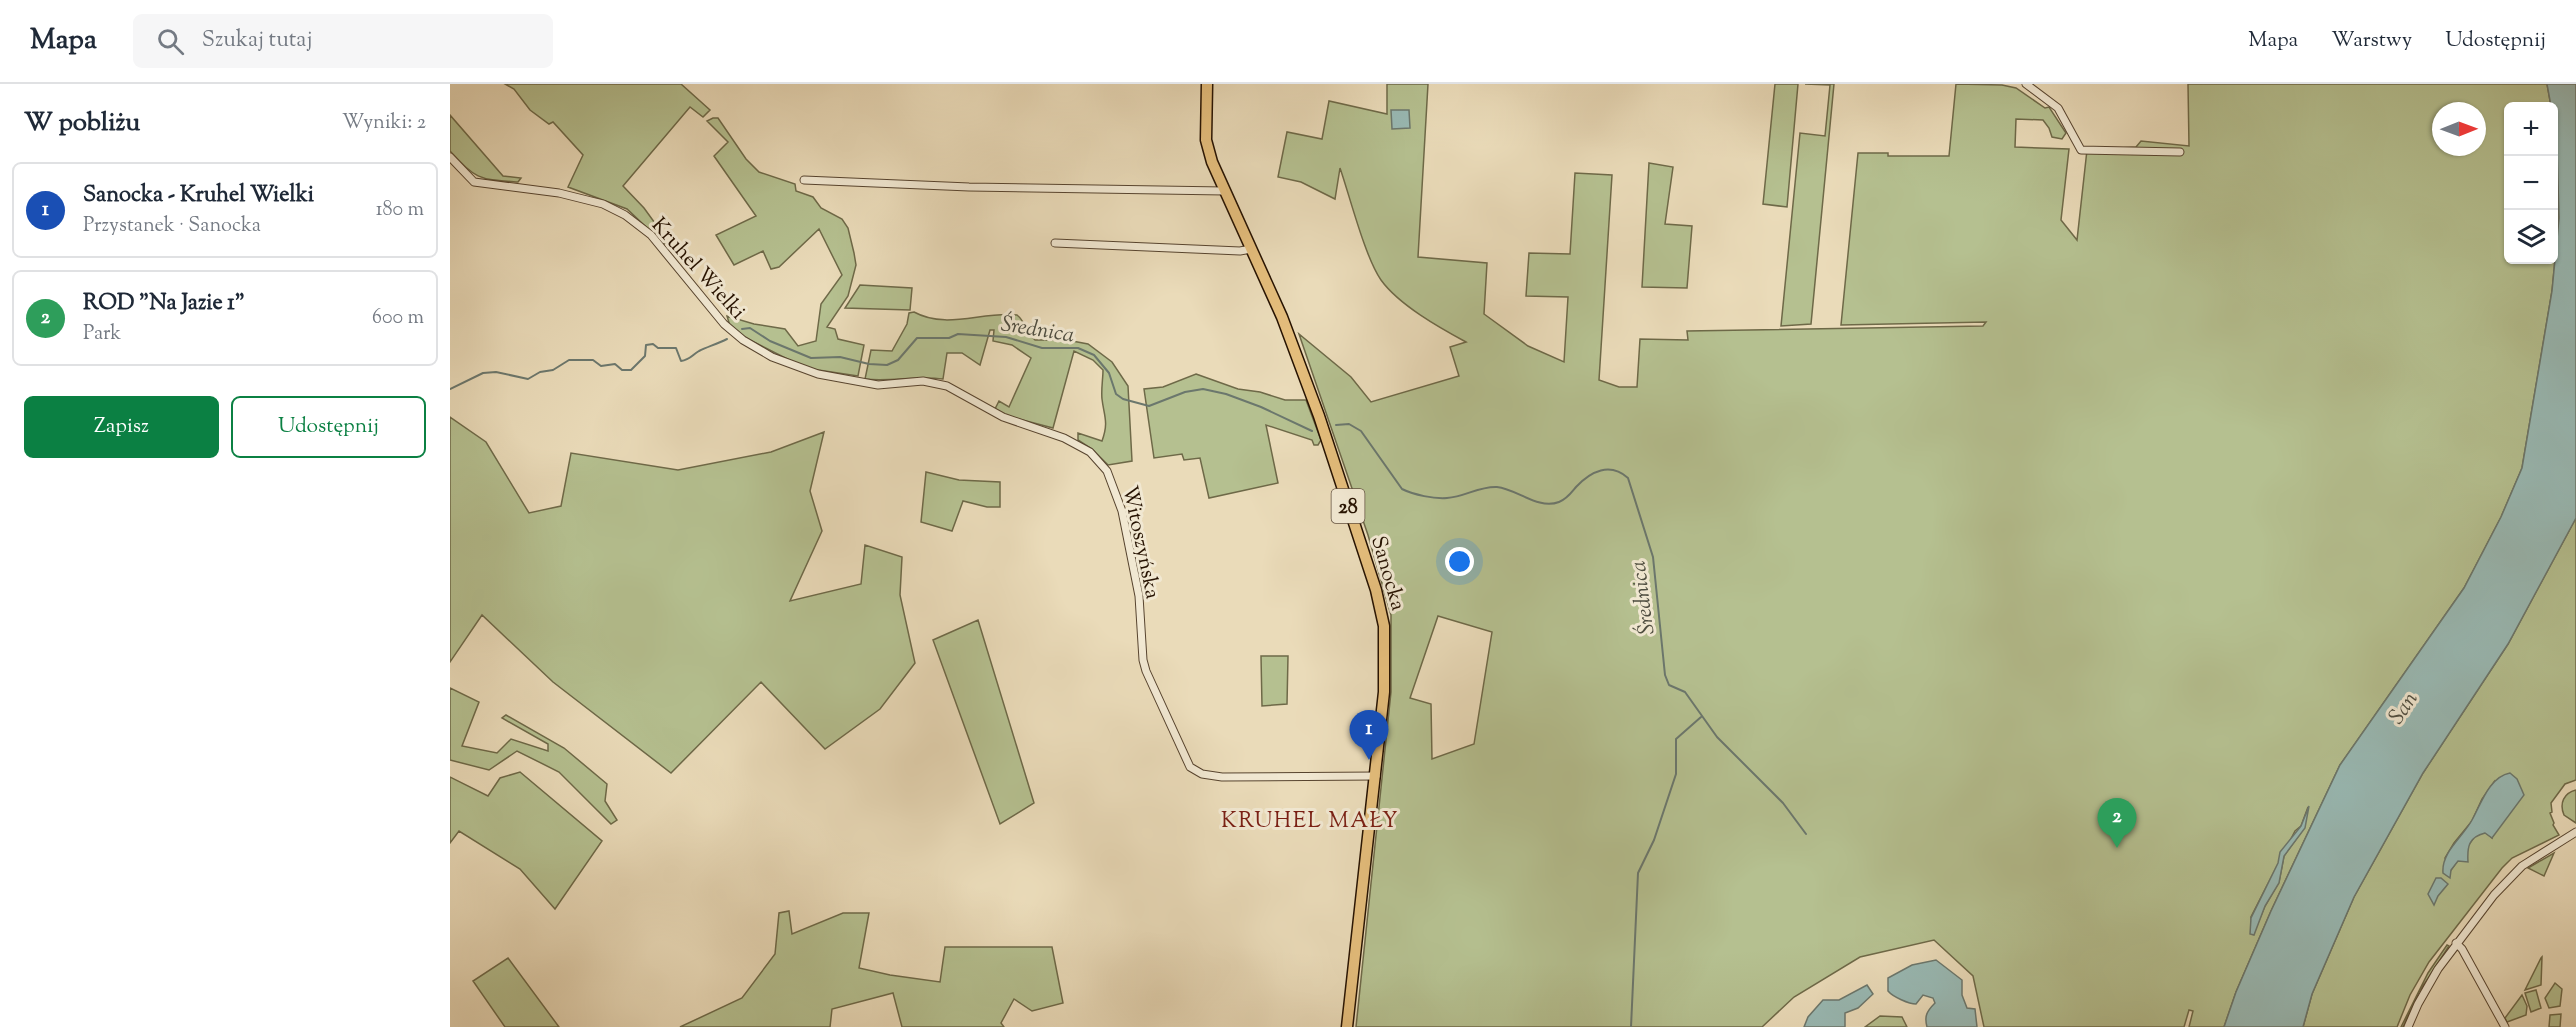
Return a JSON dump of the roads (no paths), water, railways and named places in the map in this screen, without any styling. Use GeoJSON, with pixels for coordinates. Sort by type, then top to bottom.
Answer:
{"type":"FeatureCollection","features":[{"type":"Feature","properties":{"kind":"main road","name":"Sanocka"},"geometry":{"type":"LineString","coordinates":[[1207,84],[1206,140],[1224,191],[1282,317],[1319,416],[1381,612],[1385,664],[1376,776],[1347,1027]]}},
{"type":"Feature","properties":{"kind":"street"},"geometry":{"type":"LineString","coordinates":[[2026,84],[2058,108],[2081,150],[2180,152]]}},
{"type":"Feature","properties":{"kind":"street","name":"Kruhel Wielki"},"geometry":{"type":"LineString","coordinates":[[450,157],[474,182],[559,193],[603,204],[626,215],[651,235],[724,324],[750,345],[789,365]]}},
{"type":"Feature","properties":{"kind":"street"},"geometry":{"type":"LineString","coordinates":[[804,180],[961,187],[1224,191]]}},
{"type":"Feature","properties":{"kind":"street"},"geometry":{"type":"LineString","coordinates":[[1055,243],[1239,251],[1251,249]]}},
{"type":"Feature","properties":{"kind":"street","name":"Witoszyńska"},"geometry":{"type":"LineString","coordinates":[[789,365],[818,374],[878,385],[923,381],[947,386],[1003,417],[1064,438],[1089,452],[1107,471],[1117,494],[1139,596],[1143,660],[1190,768],[1202,774],[1221,777],[1376,776]]}},
{"type":"Feature","properties":{"kind":"street"},"geometry":{"type":"LineString","coordinates":[[2408,1027],[2425,989],[2456,943],[2494,895],[2522,866],[2576,832]]}},
{"type":"Feature","properties":{"kind":"street"},"geometry":{"type":"LineString","coordinates":[[2456,943],[2462,949],[2505,1027]]}},
{"type":"Feature","properties":{"kind":"water","name":"San"},"geometry":{"type":"Polygon","coordinates":[[[2547,84],[2576,84],[2576,518],[2508,644],[2423,773],[2354,897],[2312,994],[2303,1027],[2224,1027],[2236,992],[2271,911],[2340,765],[2464,588],[2501,517],[2522,468],[2555,264],[2558,264],[2558,102],[2550,102],[2547,84]]]}},
{"type":"Feature","properties":{"kind":"water"},"geometry":{"type":"Polygon","coordinates":[[[1391,110],[1409,110],[1410,128],[1392,129],[1391,110]]]}},
{"type":"Feature","properties":{"kind":"water"},"geometry":{"type":"Polygon","coordinates":[[[2510,773],[2517,779],[2524,795],[2492,838],[2485,833],[2472,840],[2468,851],[2468,862],[2458,861],[2451,870],[2450,878],[2443,873],[2443,865],[2449,851],[2472,820],[2491,785],[2510,773]]]}},
{"type":"Feature","properties":{"kind":"water"},"geometry":{"type":"Polygon","coordinates":[[[2309,806],[2305,828],[2284,856],[2279,883],[2265,906],[2254,935],[2250,934],[2251,918],[2278,863],[2280,852],[2301,826],[2309,806]]]}},
{"type":"Feature","properties":{"kind":"water"},"geometry":{"type":"Polygon","coordinates":[[[2436,878],[2441,878],[2448,884],[2434,905],[2428,894],[2436,878]]]}},
{"type":"Feature","properties":{"kind":"water"},"geometry":{"type":"Polygon","coordinates":[[[1936,960],[1962,980],[1962,995],[1967,1008],[1975,1009],[1977,1027],[1927,1027],[1927,1014],[1935,1003],[1933,998],[1923,995],[1916,1004],[1913,1004],[1897,998],[1888,991],[1888,978],[1912,965],[1936,960]]]}},
{"type":"Feature","properties":{"kind":"water"},"geometry":{"type":"Polygon","coordinates":[[[1867,985],[1873,994],[1858,1008],[1845,1013],[1845,1027],[1804,1027],[1808,1017],[1823,1000],[1839,1000],[1867,985]]]}},
{"type":"Feature","properties":{"kind":"waterway","name":"Średnica"},"geometry":{"type":"LineString","coordinates":[[742,329],[750,328],[770,341],[811,358],[840,357],[869,364],[887,365],[898,360],[917,338],[949,338],[958,334],[1006,337],[1042,348],[1078,348],[1094,355],[1109,373],[1116,394],[1123,399],[1149,406],[1185,392],[1203,389],[1226,394],[1261,407],[1312,431]]}},
{"type":"Feature","properties":{"kind":"waterway","name":"Średnica"},"geometry":{"type":"LineString","coordinates":[[450,389],[483,373],[496,372],[528,379],[540,372],[553,370],[569,360],[593,360],[601,366],[615,364],[622,370],[631,370],[645,356],[646,345],[653,344],[658,348],[676,348],[681,361],[727,339]]}},
{"type":"Feature","properties":{"kind":"waterway","name":"Średnica"},"geometry":{"type":"LineString","coordinates":[[1336,425],[1349,424],[1361,431],[1402,489],[1424,496],[1454,497],[1484,488],[1497,487],[1535,501],[1551,504],[1569,496],[1582,481],[1601,470],[1614,470],[1628,478],[1653,557],[1665,675],[1669,685],[1685,692],[1717,737],[1783,803],[1806,834]]}},
{"type":"Feature","properties":{"kind":"waterway","name":"Średnica"},"geometry":{"type":"LineString","coordinates":[[1631,1027],[1638,873],[1654,840],[1676,774],[1676,739],[1701,717]]}},
{"type":"Feature","properties":{"kind":"place","name":"Sanocka - Kruhel Wielki"},"geometry":{"type":"Point","coordinates":[1369,760]}},
{"type":"Feature","properties":{"kind":"place","name":"ROD \"Na Jazie 1\""},"geometry":{"type":"Point","coordinates":[2117,848]}},
{"type":"Feature","properties":{"kind":"district","name":"KRUHEL MAŁY"},"geometry":{"type":"Point","coordinates":[1310,819]}}]}
